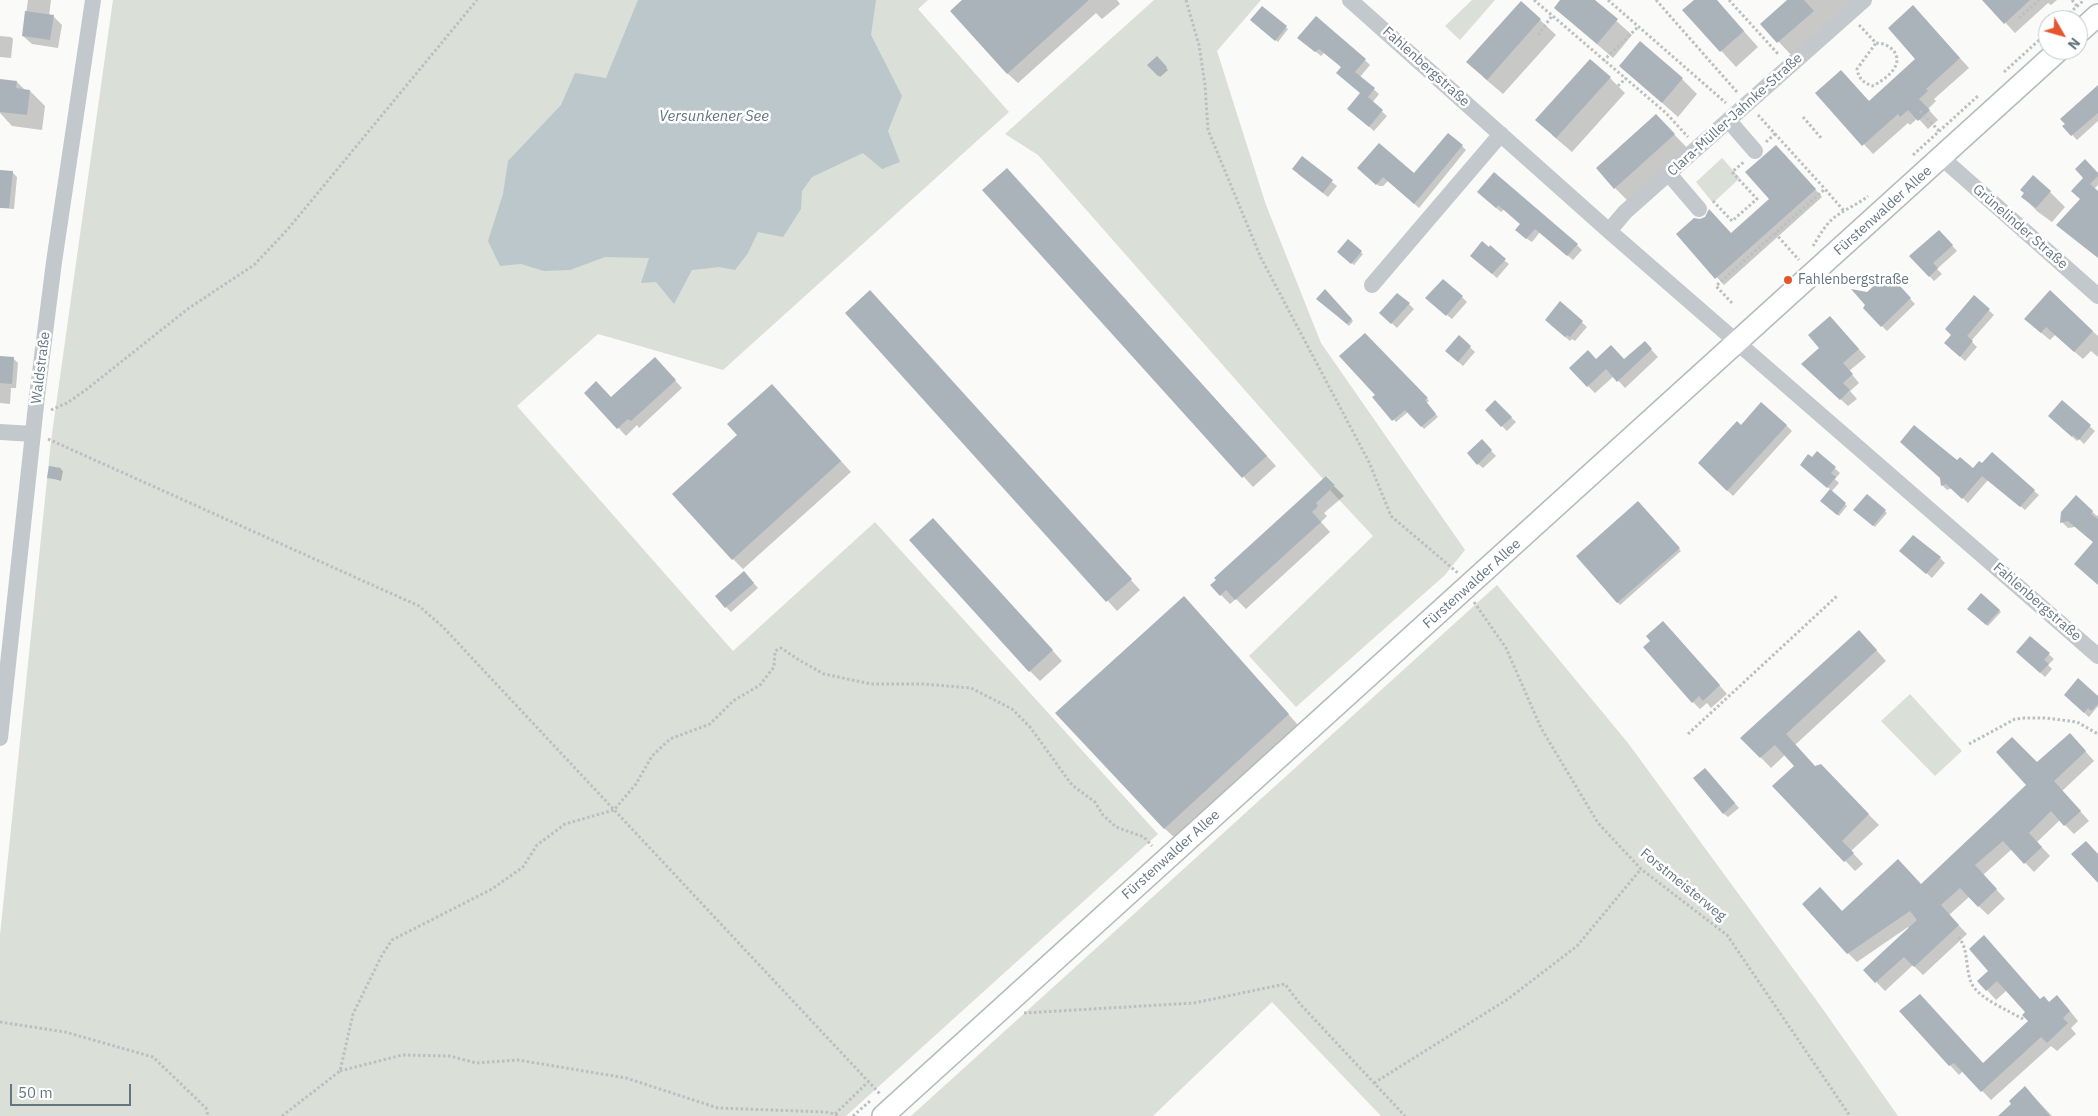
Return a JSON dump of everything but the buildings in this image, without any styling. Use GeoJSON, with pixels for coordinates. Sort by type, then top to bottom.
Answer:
{"type":"FeatureCollection","features":[{"type":"Feature","properties":{"kind":"main road"},"geometry":{"type":"LineString","coordinates":[[2088,24],[2098,14]]}},
{"type":"Feature","properties":{"kind":"main road","name":"Fürstenwalder Allee"},"geometry":{"type":"LineString","coordinates":[[892,1113],[1464,590],[2048,60]]}},
{"type":"Feature","properties":{"kind":"street","name":"Waldstraße"},"geometry":{"type":"LineString","coordinates":[[0,738],[54,262],[93,0]]}},
{"type":"Feature","properties":{"kind":"street","name":"Fahlenbergstraße"},"geometry":{"type":"LineString","coordinates":[[1350,0],[1609,231],[2098,656]]}},
{"type":"Feature","properties":{"kind":"street","name":"Clara-Müller-Jahnke-Straße"},"geometry":{"type":"LineString","coordinates":[[1609,231],[1625,212],[1864,0]]}},
{"type":"Feature","properties":{"kind":"street"},"geometry":{"type":"LineString","coordinates":[[1738,113],[1755,151]]}},
{"type":"Feature","properties":{"kind":"street"},"geometry":{"type":"LineString","coordinates":[[1372,285],[1501,134]]}},
{"type":"Feature","properties":{"kind":"street","name":"Grünelinder Straße"},"geometry":{"type":"LineString","coordinates":[[1942,158],[2098,296]]}},
{"type":"Feature","properties":{"kind":"street"},"geometry":{"type":"LineString","coordinates":[[1669,174],[1699,209]]}},
{"type":"Feature","properties":{"kind":"street"},"geometry":{"type":"LineString","coordinates":[[0,432],[33,434]]}},
{"type":"Feature","properties":{"kind":"path"},"geometry":{"type":"LineString","coordinates":[[35,417],[66,403],[87,389],[189,308],[254,265],[288,229],[477,0]]}},
{"type":"Feature","properties":{"kind":"path","name":"Forstmeisterweg"},"geometry":{"type":"LineString","coordinates":[[1186,0],[1199,45],[1205,85],[1208,130],[1261,258],[1368,462],[1391,516],[1414,537],[1457,570],[1464,590],[1506,648],[1540,728],[1598,823],[1642,869],[1728,935],[1850,1116]]}},
{"type":"Feature","properties":{"kind":"path"},"geometry":{"type":"LineString","coordinates":[[1534,0],[1666,113],[1699,148]]}},
{"type":"Feature","properties":{"kind":"path"},"geometry":{"type":"LineString","coordinates":[[1608,0],[1738,113],[1776,133],[1844,211]]}},
{"type":"Feature","properties":{"kind":"path"},"geometry":{"type":"LineString","coordinates":[[1656,0],[1738,113]]}},
{"type":"Feature","properties":{"kind":"path"},"geometry":{"type":"LineString","coordinates":[[1729,0],[1790,67]]}},
{"type":"Feature","properties":{"kind":"path"},"geometry":{"type":"LineString","coordinates":[[2018,18],[2039,0]]}},
{"type":"Feature","properties":{"kind":"path"},"geometry":{"type":"LineString","coordinates":[[2072,0],[2077,6]]}},
{"type":"Feature","properties":{"kind":"path"},"geometry":{"type":"LineString","coordinates":[[2073,10],[2084,0]]}},
{"type":"Feature","properties":{"kind":"path"},"geometry":{"type":"LineString","coordinates":[[1849,13],[1876,43],[1885,43],[1892,48],[1896,56],[1895,67],[1879,83],[1872,86],[1864,83],[1859,77],[1857,69],[1876,43]]}},
{"type":"Feature","properties":{"kind":"path"},"geometry":{"type":"LineString","coordinates":[[1538,35],[1552,16]]}},
{"type":"Feature","properties":{"kind":"path"},"geometry":{"type":"LineString","coordinates":[[1603,61],[1638,27]]}},
{"type":"Feature","properties":{"kind":"path"},"geometry":{"type":"LineString","coordinates":[[1618,86],[1626,78]]}},
{"type":"Feature","properties":{"kind":"path"},"geometry":{"type":"LineString","coordinates":[[1920,111],[1939,132]]}},
{"type":"Feature","properties":{"kind":"path"},"geometry":{"type":"LineString","coordinates":[[1803,117],[1822,139]]}},
{"type":"Feature","properties":{"kind":"path"},"geometry":{"type":"LineString","coordinates":[[1708,195],[1732,221],[1757,199],[1732,172],[1776,133]]}},
{"type":"Feature","properties":{"kind":"path"},"geometry":{"type":"LineString","coordinates":[[1732,303],[1716,286],[1825,189]]}},
{"type":"Feature","properties":{"kind":"path"},"geometry":{"type":"LineString","coordinates":[[1775,233],[1799,260]]}},
{"type":"Feature","properties":{"kind":"path"},"geometry":{"type":"LineString","coordinates":[[33,434],[174,495],[418,606],[443,627],[868,1082],[892,1113]]}},
{"type":"Feature","properties":{"kind":"path"},"geometry":{"type":"LineString","coordinates":[[1688,734],[1836,596]]}},
{"type":"Feature","properties":{"kind":"path"},"geometry":{"type":"LineString","coordinates":[[340,1070],[353,1014],[382,955],[392,940],[492,889],[523,867],[537,845],[565,824],[614,810],[636,784],[652,756],[670,739],[710,724],[733,701],[760,684],[774,667],[775,651],[781,648],[824,674],[871,684],[922,684],[971,688],[1012,709],[1030,727],[1072,784],[1095,802],[1103,815],[1116,827],[1144,837],[1152,846]]}},
{"type":"Feature","properties":{"kind":"path"},"geometry":{"type":"LineString","coordinates":[[1968,744],[2015,719],[2025,718],[2046,718],[2077,722],[2098,734]]}},
{"type":"Feature","properties":{"kind":"path"},"geometry":{"type":"LineString","coordinates":[[1374,1083],[1508,999],[1577,946],[1642,869]]}},
{"type":"Feature","properties":{"kind":"path"},"geometry":{"type":"LineString","coordinates":[[1958,937],[1963,942],[1965,958],[1973,985],[1980,993],[2022,1019]]}},
{"type":"Feature","properties":{"kind":"path"},"geometry":{"type":"LineString","coordinates":[[1016,1014],[1194,1003],[1285,984],[1301,1005],[1405,1116]]}},
{"type":"Feature","properties":{"kind":"path"},"geometry":{"type":"LineString","coordinates":[[0,1022],[65,1032],[154,1057],[206,1108],[208,1116]]}},
{"type":"Feature","properties":{"kind":"path"},"geometry":{"type":"LineString","coordinates":[[282,1116],[340,1070],[402,1055],[450,1056],[476,1063],[518,1060],[626,1078],[718,1108],[836,1115],[868,1082]]}},
{"type":"Feature","properties":{"kind":"shaded area"},"geometry":{"type":"Polygon","coordinates":[[[113,0],[928,0],[918,9],[1009,112],[723,370],[598,334],[517,406],[733,651],[875,522],[1158,834],[846,1116],[0,1116],[0,935],[51,441],[113,0]]]}},
{"type":"Feature","properties":{"kind":"shaded area"},"geometry":{"type":"Polygon","coordinates":[[[1154,0],[1261,0],[1217,51],[1266,205],[1321,343],[1465,550],[1445,575],[1296,707],[1249,656],[1373,536],[1330,490],[1335,485],[1327,476],[1323,479],[1038,155],[1005,134],[1154,0]]]}},
{"type":"Feature","properties":{"kind":"shaded area"},"geometry":{"type":"Polygon","coordinates":[[[1472,0],[1495,0],[1460,40],[1445,26],[1472,0]]]}},
{"type":"Feature","properties":{"kind":"shaded area"},"geometry":{"type":"Polygon","coordinates":[[[1722,158],[1740,178],[1713,203],[1696,182],[1722,158]]]}},
{"type":"Feature","properties":{"kind":"shaded area"},"geometry":{"type":"Polygon","coordinates":[[[1497,585],[1628,743],[1822,1008],[1898,1116],[1381,1116],[1272,1002],[1153,1116],[911,1116],[1497,585]]]}},
{"type":"Feature","properties":{"kind":"shaded area"},"geometry":{"type":"Polygon","coordinates":[[[1910,694],[1962,751],[1935,776],[1881,721],[1910,694]]]}},
{"type":"Feature","properties":{"kind":"water","name":"Versunkener See"},"geometry":{"type":"Polygon","coordinates":[[[638,0],[876,0],[871,35],[902,96],[888,131],[900,162],[882,169],[863,153],[812,177],[802,191],[801,209],[783,237],[758,232],[748,253],[735,270],[719,267],[692,270],[674,304],[656,282],[641,283],[649,258],[605,257],[570,270],[544,271],[521,264],[500,266],[488,241],[503,194],[508,161],[561,105],[575,73],[606,78],[638,0]]]}},
{"type":"Feature","properties":{"kind":"place","name":"Fahlenbergstraße"},"geometry":{"type":"Point","coordinates":[1788,280]}}]}
